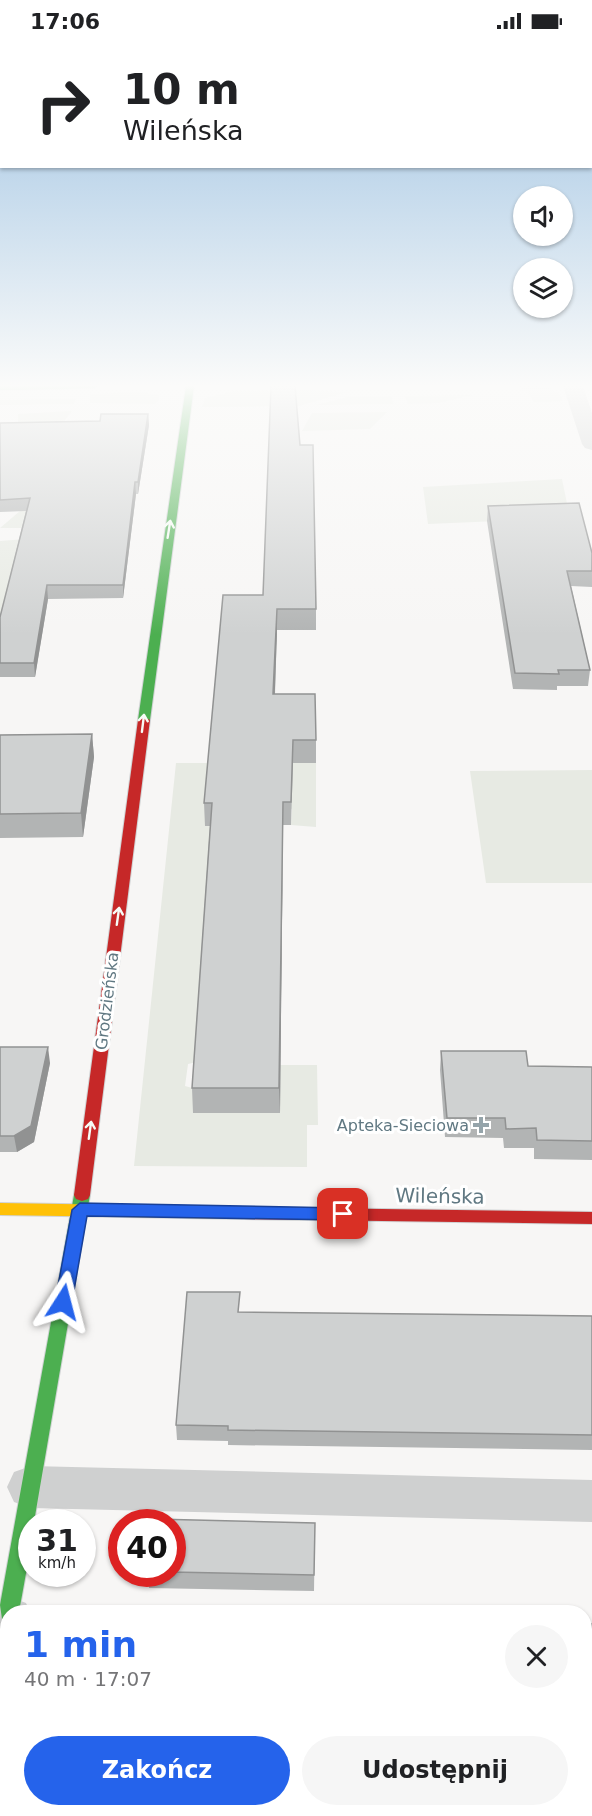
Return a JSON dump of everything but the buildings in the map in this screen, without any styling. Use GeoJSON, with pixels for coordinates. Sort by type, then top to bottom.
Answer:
{"type":"FeatureCollection","features":[{"type":"Feature","properties":{"kind":"street","name":"Grodzieńska"},"geometry":{"type":"LineString","coordinates":[[10,1605],[80,1210],[178,469]]}},
{"type":"Feature","properties":{"kind":"street","name":"Wileńska"},"geometry":{"type":"LineString","coordinates":[[0,1209],[592,1218]]}},
{"type":"Feature","properties":{"kind":"street"},"geometry":{"type":"LineString","coordinates":[[31,1487],[592,1501]]}},
{"type":"Feature","properties":{"kind":"shaded area"},"geometry":{"type":"Polygon","coordinates":[[[19,469],[44,469],[28,528],[0,528],[20,511],[19,469]]]}},
{"type":"Feature","properties":{"kind":"shaded area"},"geometry":{"type":"Polygon","coordinates":[[[562,479],[570,518],[428,524],[423,487],[562,479]]]}},
{"type":"Feature","properties":{"kind":"shaded area"},"geometry":{"type":"Polygon","coordinates":[[[26,539],[0,651],[0,541],[26,539]]]}},
{"type":"Feature","properties":{"kind":"shaded area"},"geometry":{"type":"Polygon","coordinates":[[[176,763],[316,763],[316,827],[291,825],[292,809],[213,827],[197,1062],[188,1064],[185,1086],[280,1112],[280,1065],[317,1065],[318,1125],[307,1125],[307,1167],[134,1166],[176,763]]]}},
{"type":"Feature","properties":{"kind":"shaded area"},"geometry":{"type":"Polygon","coordinates":[[[592,770],[592,883],[486,883],[470,771],[592,770]]]}},
{"type":"Feature","properties":{"kind":"traffic: fast"},"geometry":{"type":"LineString","coordinates":[[144,720],[179,469]]}},
{"type":"Feature","properties":{"kind":"traffic: fast"},"geometry":{"type":"LineString","coordinates":[[10,1605],[82,1195]]}},
{"type":"Feature","properties":{"kind":"traffic: slow"},"geometry":{"type":"LineString","coordinates":[[0,1209],[244,1213]]}},
{"type":"Feature","properties":{"kind":"traffic: jam"},"geometry":{"type":"LineString","coordinates":[[82,1195],[144,720]]}},
{"type":"Feature","properties":{"kind":"traffic: jam"},"geometry":{"type":"LineString","coordinates":[[244,1213],[592,1218]]}},
{"type":"Feature","properties":{"kind":"place","name":"Apteka-Sieciowa"},"geometry":{"type":"Point","coordinates":[481,1125]}},
{"type":"Feature","properties":{"kind":"route"},"geometry":{"type":"LineString","coordinates":[[63,1302],[80,1210],[343,1214]]}}]}
